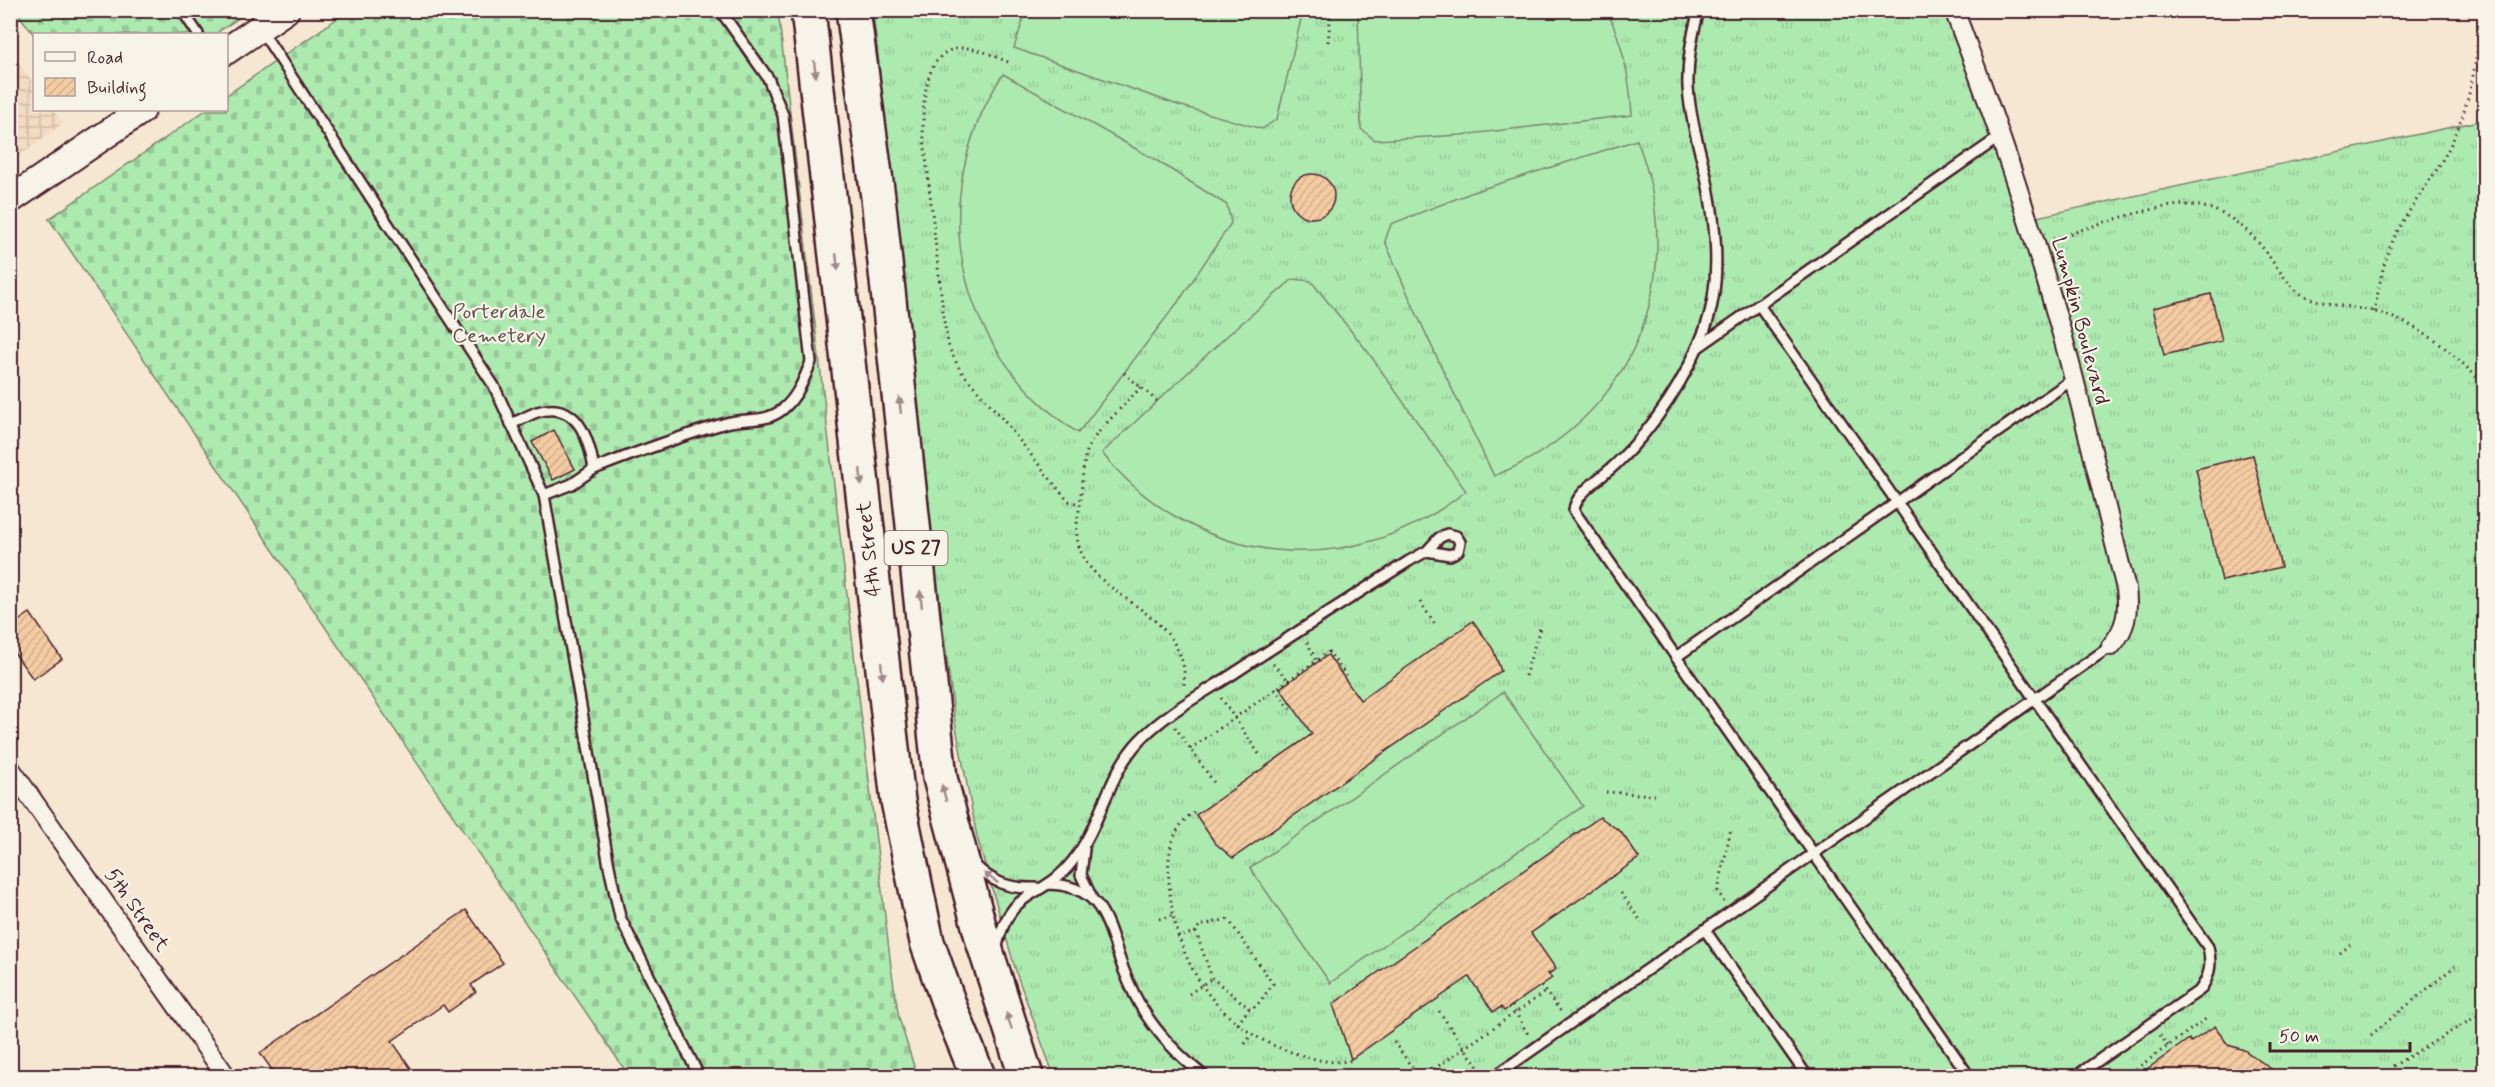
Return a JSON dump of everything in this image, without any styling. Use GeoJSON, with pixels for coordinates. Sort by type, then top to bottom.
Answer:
{"type":"FeatureCollection","features":[{"type":"Feature","properties":{"kind":"highway","name":"4th Street"},"geometry":{"type":"LineString","coordinates":[[808,10],[898,801],[927,942],[978,1077]]}},
{"type":"Feature","properties":{"kind":"highway","name":"US 27"},"geometry":{"type":"LineString","coordinates":[[853,10],[879,209],[940,778],[993,970],[1026,1077]]}},
{"type":"Feature","properties":{"kind":"main road"},"geometry":{"type":"LineString","coordinates":[[228,50],[285,10]]}},
{"type":"Feature","properties":{"kind":"main road"},"geometry":{"type":"LineString","coordinates":[[10,200],[141,111]]}},
{"type":"Feature","properties":{"kind":"street","name":"Lumpkin Boulevard"},"geometry":{"type":"LineString","coordinates":[[1954,10],[2001,136],[2036,245],[2073,379],[2127,599],[2124,626],[2110,646]]}},
{"type":"Feature","properties":{"kind":"street","name":"5th Street"},"geometry":{"type":"LineString","coordinates":[[10,768],[226,1077]]}},
{"type":"Feature","properties":{"kind":"lane"},"geometry":{"type":"LineString","coordinates":[[182,10],[197,33]]}},
{"type":"Feature","properties":{"kind":"lane"},"geometry":{"type":"LineString","coordinates":[[544,495],[572,484],[594,470],[687,435],[730,422],[766,420],[783,409],[801,389],[811,362],[783,115],[768,78],[720,10]]}},
{"type":"Feature","properties":{"kind":"lane"},"geometry":{"type":"LineString","coordinates":[[1699,10],[1691,47],[1688,86],[1712,214],[1715,265],[1710,310],[1697,348],[1682,378],[1649,427],[1620,461],[1579,496],[1574,508],[1969,1077]]}},
{"type":"Feature","properties":{"kind":"lane"},"geometry":{"type":"LineString","coordinates":[[260,28],[494,386],[544,495],[620,917],[699,1077]]}},
{"type":"Feature","properties":{"kind":"lane"},"geometry":{"type":"LineString","coordinates":[[1697,348],[2001,136]]}},
{"type":"Feature","properties":{"kind":"lane"},"geometry":{"type":"LineString","coordinates":[[1759,305],[2208,948],[2211,959],[2206,982],[2200,990],[2076,1077]]}},
{"type":"Feature","properties":{"kind":"lane"},"geometry":{"type":"LineString","coordinates":[[1676,657],[2073,379]]}},
{"type":"Feature","properties":{"kind":"lane"},"geometry":{"type":"LineString","coordinates":[[511,424],[537,412],[555,410],[575,418],[589,442],[594,470]]}},
{"type":"Feature","properties":{"kind":"lane"},"geometry":{"type":"LineString","coordinates":[[993,970],[1000,931],[1005,920],[1018,902],[1067,869],[1085,844],[1117,771],[1140,740],[1187,704],[1264,653],[1427,551]]}},
{"type":"Feature","properties":{"kind":"lane"},"geometry":{"type":"LineString","coordinates":[[1495,1077],[2110,646]]}},
{"type":"Feature","properties":{"kind":"lane"},"geometry":{"type":"LineString","coordinates":[[957,840],[977,866],[994,882],[1014,888],[1070,886],[1094,900]]}},
{"type":"Feature","properties":{"kind":"lane"},"geometry":{"type":"LineString","coordinates":[[1085,844],[1081,875],[1084,884],[1107,918],[1128,981],[1150,1021],[1178,1054],[1204,1077]]}},
{"type":"Feature","properties":{"kind":"lane"},"geometry":{"type":"LineString","coordinates":[[1705,930],[1807,1077]]}},
{"type":"Feature","properties":{"kind":"path"},"geometry":{"type":"LineString","coordinates":[[1328,42],[1331,10]]}},
{"type":"Feature","properties":{"kind":"path"},"geometry":{"type":"LineString","coordinates":[[2374,312],[2382,270],[2391,245],[2399,228],[2441,162],[2458,128],[2472,75],[2479,10]]}},
{"type":"Feature","properties":{"kind":"path"},"geometry":{"type":"LineString","coordinates":[[1008,62],[973,49],[953,49],[940,56],[928,82],[923,110],[923,130],[944,321],[949,348],[960,370],[1068,501],[1080,504]]}},
{"type":"Feature","properties":{"kind":"path"},"geometry":{"type":"LineString","coordinates":[[2036,245],[2149,211],[2182,205],[2198,206],[2232,218],[2246,230],[2302,295],[2326,303],[2374,312],[2403,322],[2435,341],[2464,364],[2484,386]]}},
{"type":"Feature","properties":{"kind":"path"},"geometry":{"type":"LineString","coordinates":[[1124,373],[1157,401]]}},
{"type":"Feature","properties":{"kind":"path"},"geometry":{"type":"LineString","coordinates":[[1141,387],[1089,446],[1077,527],[1080,550],[1096,574],[1152,617],[1174,644],[1184,667],[1184,693],[1187,704]]}},
{"type":"Feature","properties":{"kind":"path"},"geometry":{"type":"LineString","coordinates":[[1420,602],[1435,624]]}},
{"type":"Feature","properties":{"kind":"path"},"geometry":{"type":"LineString","coordinates":[[1525,676],[1540,628]]}},
{"type":"Feature","properties":{"kind":"path"},"geometry":{"type":"LineString","coordinates":[[1300,630],[1316,661]]}},
{"type":"Feature","properties":{"kind":"path"},"geometry":{"type":"LineString","coordinates":[[1190,749],[1329,652],[1346,676]]}},
{"type":"Feature","properties":{"kind":"path"},"geometry":{"type":"LineString","coordinates":[[1264,653],[1288,680]]}},
{"type":"Feature","properties":{"kind":"path"},"geometry":{"type":"LineString","coordinates":[[1213,687],[1259,754]]}},
{"type":"Feature","properties":{"kind":"path"},"geometry":{"type":"LineString","coordinates":[[1275,689],[1293,713]]}},
{"type":"Feature","properties":{"kind":"path"},"geometry":{"type":"LineString","coordinates":[[1168,718],[1215,784]]}},
{"type":"Feature","properties":{"kind":"path"},"geometry":{"type":"LineString","coordinates":[[1606,792],[1655,795]]}},
{"type":"Feature","properties":{"kind":"path"},"geometry":{"type":"LineString","coordinates":[[1194,812],[1180,825],[1171,844],[1168,875],[1172,916],[1187,962],[1216,1004],[1251,1034],[1273,1046],[1306,1057],[1335,1062],[1352,1060]]}},
{"type":"Feature","properties":{"kind":"path"},"geometry":{"type":"LineString","coordinates":[[1723,901],[1718,891],[1731,828]]}},
{"type":"Feature","properties":{"kind":"path"},"geometry":{"type":"LineString","coordinates":[[1621,893],[1640,920]]}},
{"type":"Feature","properties":{"kind":"path"},"geometry":{"type":"LineString","coordinates":[[1159,919],[1172,916]]}},
{"type":"Feature","properties":{"kind":"path"},"geometry":{"type":"LineString","coordinates":[[1228,920],[1273,984],[1252,1009],[1212,978],[1196,932],[1199,926],[1228,920]]}},
{"type":"Feature","properties":{"kind":"path"},"geometry":{"type":"LineString","coordinates":[[1177,937],[1196,932]]}},
{"type":"Feature","properties":{"kind":"path"},"geometry":{"type":"LineString","coordinates":[[2340,952],[2350,945]]}},
{"type":"Feature","properties":{"kind":"path"},"geometry":{"type":"LineString","coordinates":[[2371,1035],[2455,966]]}},
{"type":"Feature","properties":{"kind":"path"},"geometry":{"type":"LineString","coordinates":[[1189,994],[1212,978]]}},
{"type":"Feature","properties":{"kind":"path"},"geometry":{"type":"LineString","coordinates":[[1541,986],[1562,1013]]}},
{"type":"Feature","properties":{"kind":"path"},"geometry":{"type":"LineString","coordinates":[[1424,1077],[1545,992]]}},
{"type":"Feature","properties":{"kind":"path"},"geometry":{"type":"LineString","coordinates":[[1512,1006],[1529,1036]]}},
{"type":"Feature","properties":{"kind":"path"},"geometry":{"type":"LineString","coordinates":[[1238,1024],[1248,1008]]}},
{"type":"Feature","properties":{"kind":"path"},"geometry":{"type":"LineString","coordinates":[[1439,1011],[1480,1070]]}},
{"type":"Feature","properties":{"kind":"path"},"geometry":{"type":"LineString","coordinates":[[2393,1066],[2484,1012]]}},
{"type":"Feature","properties":{"kind":"path"},"geometry":{"type":"LineString","coordinates":[[2126,1077],[2207,1018]]}},
{"type":"Feature","properties":{"kind":"path"},"geometry":{"type":"LineString","coordinates":[[1245,1044],[1251,1034]]}},
{"type":"Feature","properties":{"kind":"path"},"geometry":{"type":"LineString","coordinates":[[1394,1042],[1418,1077]]}},
{"type":"Feature","properties":{"kind":"shaded area"},"geometry":{"type":"Polygon","coordinates":[[[10,51],[33,83],[33,111],[54,111],[63,123],[11,163],[10,51]]]}},
{"type":"Feature","properties":{"kind":"green space"},"geometry":{"type":"Polygon","coordinates":[[[1026,10],[1303,11],[1277,119],[1262,129],[1178,105],[1014,48],[1026,10]]]}},
{"type":"Feature","properties":{"kind":"green space"},"geometry":{"type":"Polygon","coordinates":[[[16,11],[249,11],[216,33],[33,34],[16,11]]]}},
{"type":"Feature","properties":{"kind":"green space","name":"Porterdale Cemetery"},"geometry":{"type":"Polygon","coordinates":[[[348,11],[778,11],[891,967],[899,1018],[917,1076],[629,1076],[49,219],[205,111],[228,111],[228,94],[348,11]]]}},
{"type":"Feature","properties":{"kind":"green space"},"geometry":{"type":"Polygon","coordinates":[[[873,11],[1954,11],[2028,219],[2484,120],[2484,1076],[1054,1076],[1017,975],[977,837],[955,722],[931,533],[873,11]]]}},
{"type":"Feature","properties":{"kind":"green space"},"geometry":{"type":"Polygon","coordinates":[[[1358,11],[1607,11],[1625,62],[1632,115],[1461,135],[1375,140],[1361,129],[1358,11]]]}},
{"type":"Feature","properties":{"kind":"green space"},"geometry":{"type":"Polygon","coordinates":[[[1003,74],[1154,159],[1227,205],[1231,223],[1181,298],[1078,433],[1036,399],[1003,360],[979,316],[964,270],[959,221],[963,172],[978,122],[1003,74]]]}},
{"type":"Feature","properties":{"kind":"green space"},"geometry":{"type":"Polygon","coordinates":[[[1637,140],[1652,192],[1657,243],[1652,292],[1638,339],[1615,381],[1583,419],[1542,451],[1494,476],[1424,330],[1385,241],[1391,224],[1476,191],[1637,140]]]}},
{"type":"Feature","properties":{"kind":"green space"},"geometry":{"type":"Polygon","coordinates":[[[1293,279],[1311,281],[1368,352],[1466,491],[1421,521],[1373,540],[1325,550],[1276,550],[1228,540],[1182,521],[1140,491],[1102,453],[1228,335],[1293,279]]]}},
{"type":"Feature","properties":{"kind":"green space"},"geometry":{"type":"Polygon","coordinates":[[[1503,692],[1583,806],[1330,983],[1250,868],[1503,692]]]}},
{"type":"Feature","properties":{"kind":"building"},"geometry":{"type":"Polygon","coordinates":[[[1312,174],[1327,181],[1334,196],[1327,211],[1312,218],[1297,211],[1290,196],[1297,181],[1312,174]]]}},
{"type":"Feature","properties":{"kind":"building"},"geometry":{"type":"Polygon","coordinates":[[[2211,294],[2222,341],[2164,355],[2153,308],[2211,294]]]}},
{"type":"Feature","properties":{"kind":"building"},"geometry":{"type":"Polygon","coordinates":[[[554,430],[575,469],[553,480],[532,442],[554,430]]]}},
{"type":"Feature","properties":{"kind":"building"},"geometry":{"type":"Polygon","coordinates":[[[2253,455],[2281,567],[2222,581],[2196,469],[2253,455]]]}},
{"type":"Feature","properties":{"kind":"building"},"geometry":{"type":"Polygon","coordinates":[[[30,613],[62,659],[33,679],[10,647],[10,627],[30,613]]]}},
{"type":"Feature","properties":{"kind":"building"},"geometry":{"type":"Polygon","coordinates":[[[1473,621],[1493,649],[1501,671],[1233,858],[1215,843],[1196,815],[1312,734],[1280,688],[1328,655],[1360,700],[1473,621]]]}},
{"type":"Feature","properties":{"kind":"building"},"geometry":{"type":"Polygon","coordinates":[[[1600,817],[1621,832],[1639,858],[1531,933],[1556,969],[1548,974],[1552,978],[1504,1011],[1501,1007],[1493,1012],[1469,977],[1351,1059],[1333,1004],[1600,817]]]}},
{"type":"Feature","properties":{"kind":"building"},"geometry":{"type":"Polygon","coordinates":[[[466,910],[503,963],[471,985],[476,992],[448,1012],[443,1005],[392,1041],[417,1077],[277,1077],[260,1053],[466,910]]]}},
{"type":"Feature","properties":{"kind":"building"},"geometry":{"type":"Polygon","coordinates":[[[2215,1026],[2228,1045],[2244,1050],[2283,1077],[2136,1077],[2189,1039],[2191,1042],[2215,1026]]]}}]}
